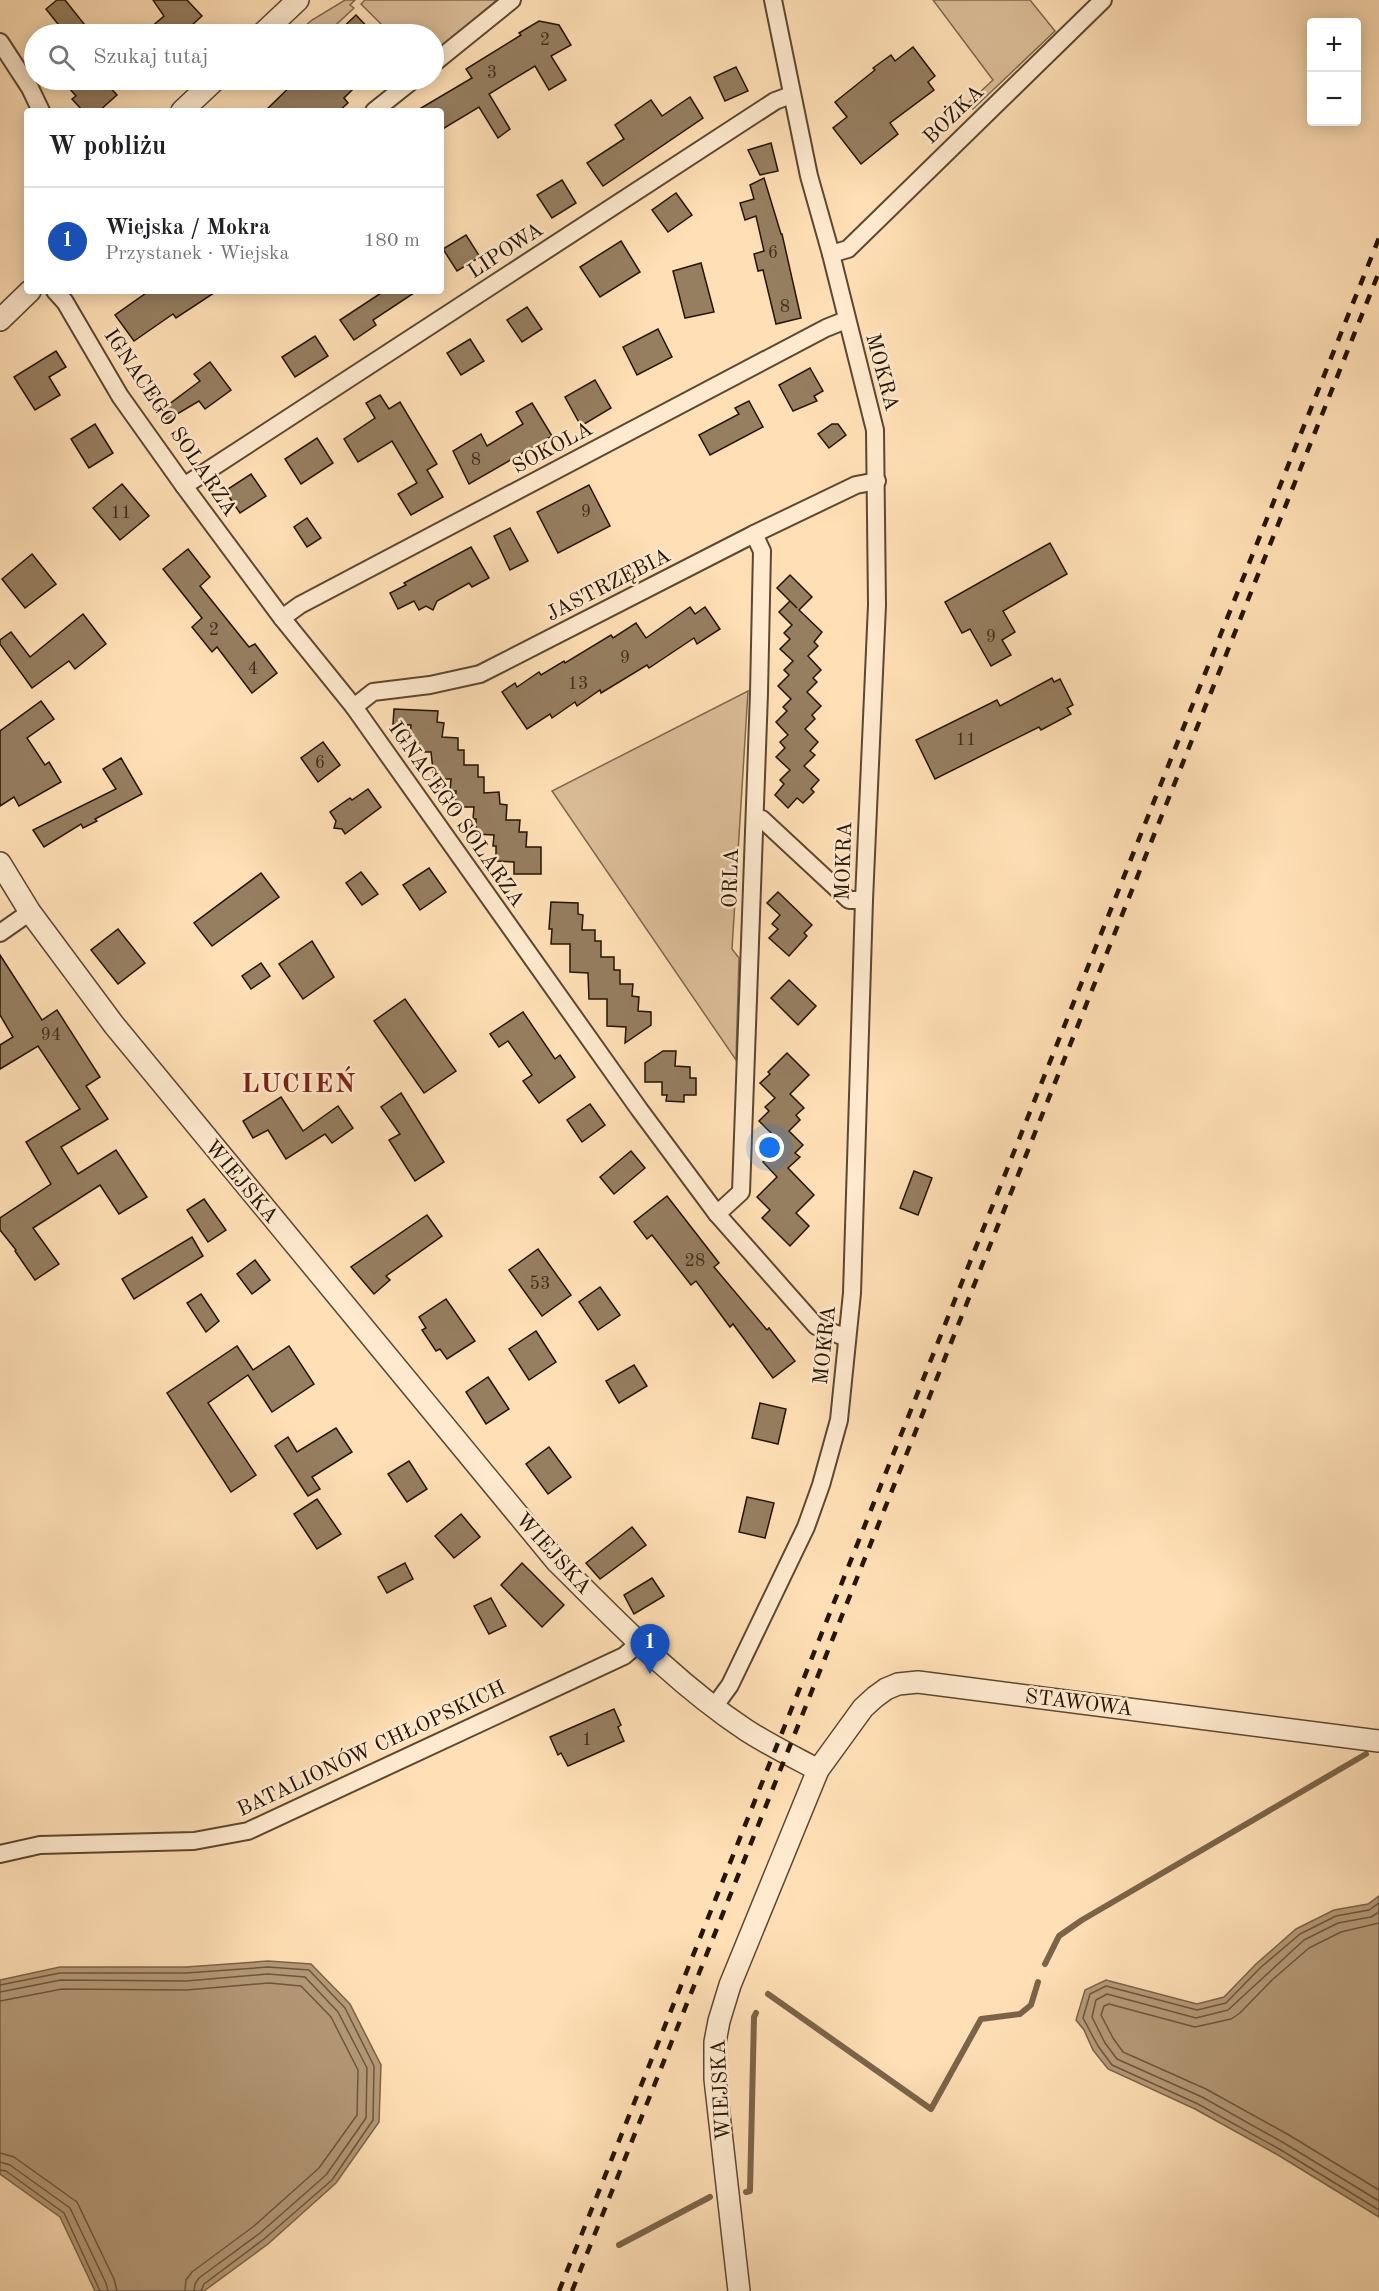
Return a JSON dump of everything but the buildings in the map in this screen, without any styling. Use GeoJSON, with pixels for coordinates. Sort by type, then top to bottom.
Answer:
{"type":"FeatureCollection","features":[{"type":"Feature","properties":{"kind":"street"},"geometry":{"type":"LineString","coordinates":[[273,24],[298,0]]}},
{"type":"Feature","properties":{"kind":"street"},"geometry":{"type":"LineString","coordinates":[[444,55],[512,0]]}},
{"type":"Feature","properties":{"kind":"street","name":"MOKRA"},"geometry":{"type":"LineString","coordinates":[[714,1707],[730,1685],[814,1506],[839,1420],[852,1293],[864,900],[877,605],[875,430],[809,176],[773,0]]}},
{"type":"Feature","properties":{"kind":"street","name":"BOŻKA"},"geometry":{"type":"LineString","coordinates":[[831,254],[848,249],[1103,0]]}},
{"type":"Feature","properties":{"kind":"street"},"geometry":{"type":"LineString","coordinates":[[0,42],[24,79]]}},
{"type":"Feature","properties":{"kind":"street"},"geometry":{"type":"LineString","coordinates":[[31,90],[40,108]]}},
{"type":"Feature","properties":{"kind":"street"},"geometry":{"type":"LineString","coordinates":[[185,108],[204,90]]}},
{"type":"Feature","properties":{"kind":"street"},"geometry":{"type":"LineString","coordinates":[[378,108],[400,90]]}},
{"type":"Feature","properties":{"kind":"street","name":"LIPOWA"},"geometry":{"type":"LineString","coordinates":[[184,486],[775,101],[791,95]]}},
{"type":"Feature","properties":{"kind":"street"},"geometry":{"type":"LineString","coordinates":[[0,320],[27,294]]}},
{"type":"Feature","properties":{"kind":"street","name":"IGNACEGO SOLARZA"},"geometry":{"type":"LineString","coordinates":[[57,294],[120,396],[184,486],[282,618],[354,707],[639,1109],[717,1214],[816,1326],[847,1338]]}},
{"type":"Feature","properties":{"kind":"street","name":"SOKOLA"},"geometry":{"type":"LineString","coordinates":[[282,618],[300,605],[815,333],[846,320]]}},
{"type":"Feature","properties":{"kind":"street","name":"JASTRZĘBIA"},"geometry":{"type":"LineString","coordinates":[[354,707],[373,692],[430,686],[480,674],[754,534],[856,485],[877,482]]}},
{"type":"Feature","properties":{"kind":"street","name":"ORLA"},"geometry":{"type":"LineString","coordinates":[[717,1214],[741,1192],[762,551],[754,534]]}},
{"type":"Feature","properties":{"kind":"street"},"geometry":{"type":"LineString","coordinates":[[754,817],[762,819],[849,900],[864,900]]}},
{"type":"Feature","properties":{"kind":"street","name":"WIEJSKA"},"geometry":{"type":"LineString","coordinates":[[0,863],[30,912],[114,1025],[557,1562],[639,1643],[714,1707],[766,1742],[818,1770],[725,2000],[715,2042],[715,2079],[739,2291]]}},
{"type":"Feature","properties":{"kind":"street"},"geometry":{"type":"LineString","coordinates":[[0,933],[30,912]]}},
{"type":"Feature","properties":{"kind":"street","name":"BATALIONÓW CHŁOPSKICH"},"geometry":{"type":"LineString","coordinates":[[0,1854],[40,1845],[194,1841],[248,1831],[624,1656],[639,1643]]}},
{"type":"Feature","properties":{"kind":"street","name":"STAWOWA"},"geometry":{"type":"LineString","coordinates":[[818,1770],[863,1708],[875,1697],[898,1684],[918,1682],[1379,1741]]}},
{"type":"Feature","properties":{"kind":"shaded area"},"geometry":{"type":"Polygon","coordinates":[[[345,0],[355,0],[350,5],[354,8],[337,24],[307,24],[345,0]]]}},
{"type":"Feature","properties":{"kind":"shaded area"},"geometry":{"type":"Polygon","coordinates":[[[365,0],[497,0],[444,45],[444,24],[381,24],[361,4],[365,0]]]}},
{"type":"Feature","properties":{"kind":"shaded area"},"geometry":{"type":"Polygon","coordinates":[[[933,0],[1030,0],[1055,31],[973,109],[965,106],[993,80],[933,0]]]}},
{"type":"Feature","properties":{"kind":"shaded area"},"geometry":{"type":"Polygon","coordinates":[[[748,691],[732,949],[739,958],[736,1060],[552,791],[748,691]]]}},
{"type":"Feature","properties":{"kind":"water"},"geometry":{"type":"Polygon","coordinates":[[[1379,1896],[1379,2217],[1278,2155],[1195,2109],[1108,2069],[1093,2050],[1084,2030],[1076,2020],[1085,1990],[1106,1980],[1197,2004],[1224,1997],[1256,1964],[1296,1929],[1334,1910],[1368,1904],[1379,1896]]]}},
{"type":"Feature","properties":{"kind":"water"},"geometry":{"type":"Polygon","coordinates":[[[268,1961],[311,1964],[350,2004],[381,2065],[379,2122],[336,2183],[268,2244],[204,2291],[95,2291],[60,2217],[0,2174],[0,1980],[60,1967],[186,1967],[268,1961]]]}},
{"type":"Feature","properties":{"kind":"waterway"},"geometry":{"type":"LineString","coordinates":[[1045,1964],[1059,1936],[1082,1920],[1366,1754]]}},
{"type":"Feature","properties":{"kind":"waterway"},"geometry":{"type":"LineString","coordinates":[[768,1994],[931,2109],[981,2019],[1020,2014],[1031,2005],[1038,1982]]}},
{"type":"Feature","properties":{"kind":"waterway"},"geometry":{"type":"LineString","coordinates":[[746,2192],[750,2191],[754,2017],[756,2013]]}},
{"type":"Feature","properties":{"kind":"waterway"},"geometry":{"type":"LineString","coordinates":[[619,2245],[710,2197]]}},
{"type":"Feature","properties":{"kind":"railway"},"geometry":{"type":"LineString","coordinates":[[559,2291],[1379,238]]}},
{"type":"Feature","properties":{"kind":"railway"},"geometry":{"type":"LineString","coordinates":[[572,2291],[1379,272]]}},
{"type":"Feature","properties":{"kind":"place","name":"Wiejska / Mokra"},"geometry":{"type":"Point","coordinates":[650,1674]}},
{"type":"Feature","properties":{"kind":"district","name":"LUCIEŃ"},"geometry":{"type":"Point","coordinates":[299,1083]}}]}
